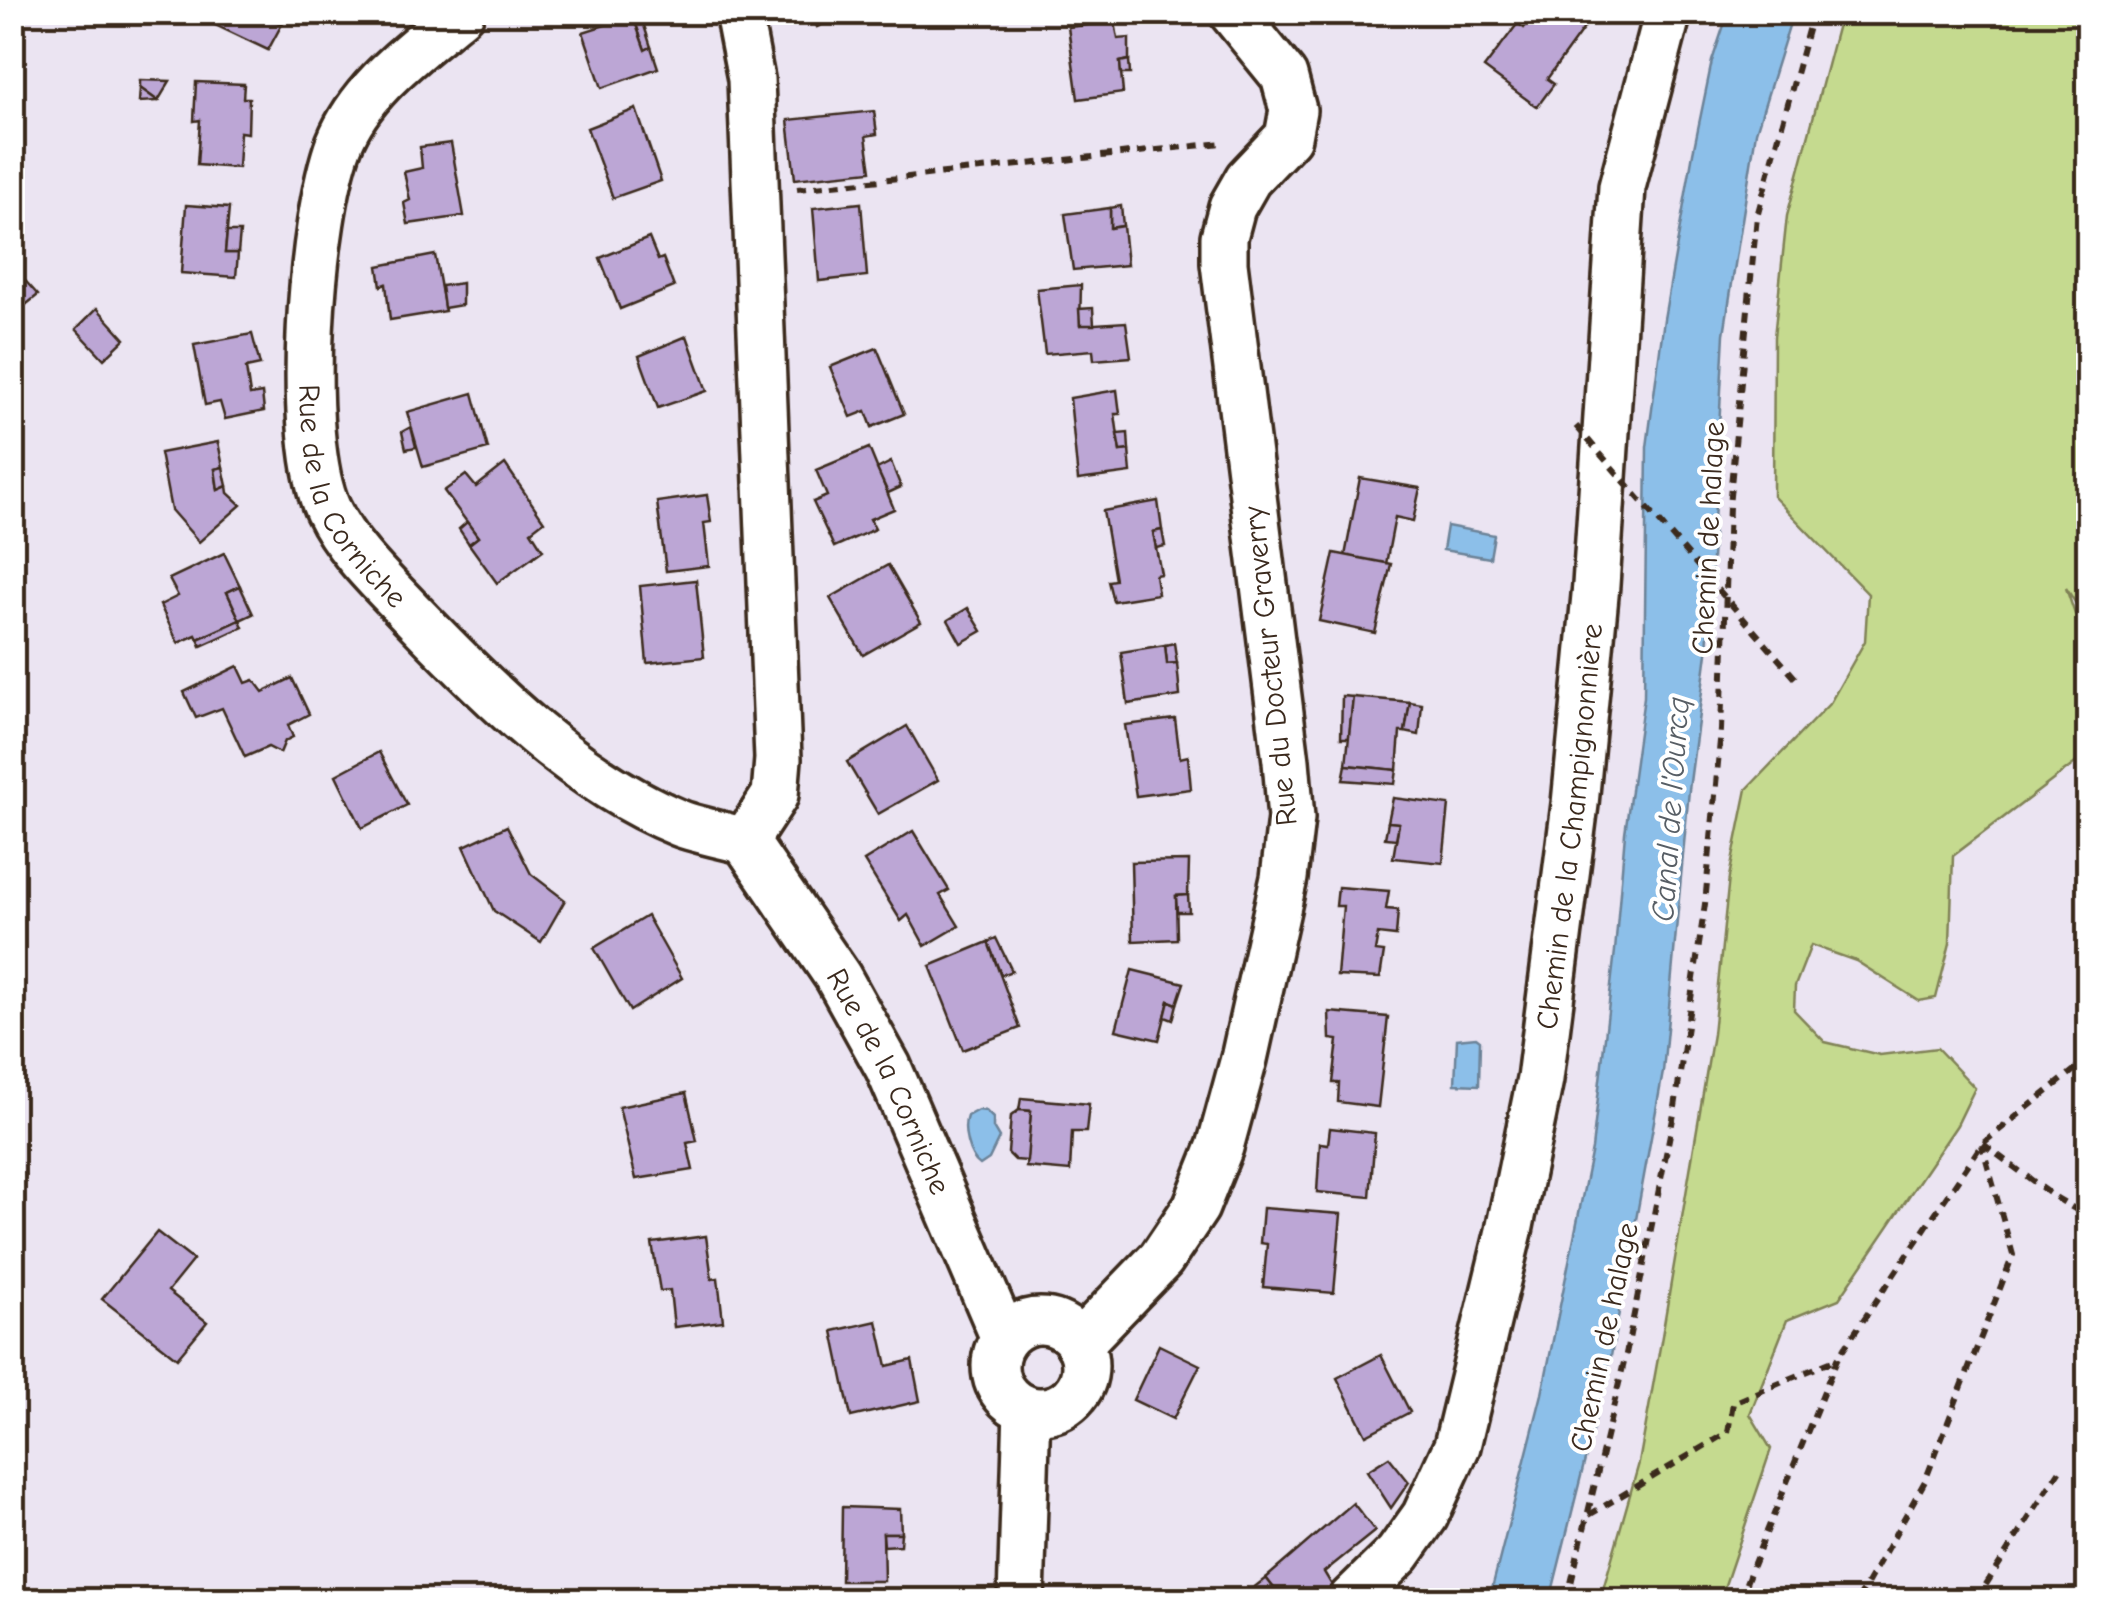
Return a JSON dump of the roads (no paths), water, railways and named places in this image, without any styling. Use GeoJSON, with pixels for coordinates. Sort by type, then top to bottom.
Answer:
{"type":"FeatureCollection","features":[{"type":"Feature","properties":{"kind":"street","name":"Rue de la Corniche"},"geometry":{"type":"LineString","coordinates":[[460,12],[368,94],[339,143],[315,270],[308,386],[310,450],[328,510],[363,562],[495,699],[551,745],[622,792],[680,823],[745,841],[838,976],[888,1067],[1004,1338]]}},
{"type":"Feature","properties":{"kind":"street"},"geometry":{"type":"LineString","coordinates":[[738,12],[751,80],[778,759],[775,795],[745,841]]}},
{"type":"Feature","properties":{"kind":"street","name":"Rue du Docteur Graverry"},"geometry":{"type":"LineString","coordinates":[[1079,1344],[1162,1259],[1196,1207],[1220,1147],[1244,1059],[1284,878],[1291,818],[1224,237],[1232,207],[1248,178],[1288,137],[1292,110],[1284,76],[1232,12]]}},
{"type":"Feature","properties":{"kind":"street","name":"Chemin de la Champignonnière"},"geometry":{"type":"LineString","coordinates":[[1351,1600],[1398,1554],[1425,1516],[1458,1446],[1540,1079],[1575,804],[1596,585],[1622,187],[1668,12]]}},
{"type":"Feature","properties":{"kind":"street"},"geometry":{"type":"LineString","coordinates":[[1044,1321],[1059,1326],[1079,1344],[1086,1368],[1070,1400],[1044,1411],[1028,1409],[1018,1406],[998,1385],[994,1362],[1004,1338],[1024,1324],[1044,1321]]}},
{"type":"Feature","properties":{"kind":"street"},"geometry":{"type":"LineString","coordinates":[[1021,1600],[1028,1409]]}},
{"type":"Feature","properties":{"kind":"water","name":"Canal de l'Ourcq"},"geometry":{"type":"Polygon","coordinates":[[[1728,13],[1793,13],[1756,132],[1724,334],[1707,653],[1689,790],[1663,1072],[1611,1356],[1550,1600],[1489,1600],[1542,1394],[1592,1149],[1625,833],[1644,697],[1647,447],[1693,153],[1712,61],[1728,13]]]}},
{"type":"Feature","properties":{"kind":"water"},"geometry":{"type":"Polygon","coordinates":[[[1447,526],[1494,535],[1490,558],[1443,550],[1447,526]]]}},
{"type":"Feature","properties":{"kind":"water"},"geometry":{"type":"Polygon","coordinates":[[[1457,1039],[1480,1040],[1479,1085],[1455,1084],[1457,1039]]]}},
{"type":"Feature","properties":{"kind":"water"},"geometry":{"type":"Polygon","coordinates":[[[978,1110],[993,1118],[999,1138],[989,1159],[980,1165],[969,1150],[965,1128],[967,1116],[978,1110]]]}}]}
